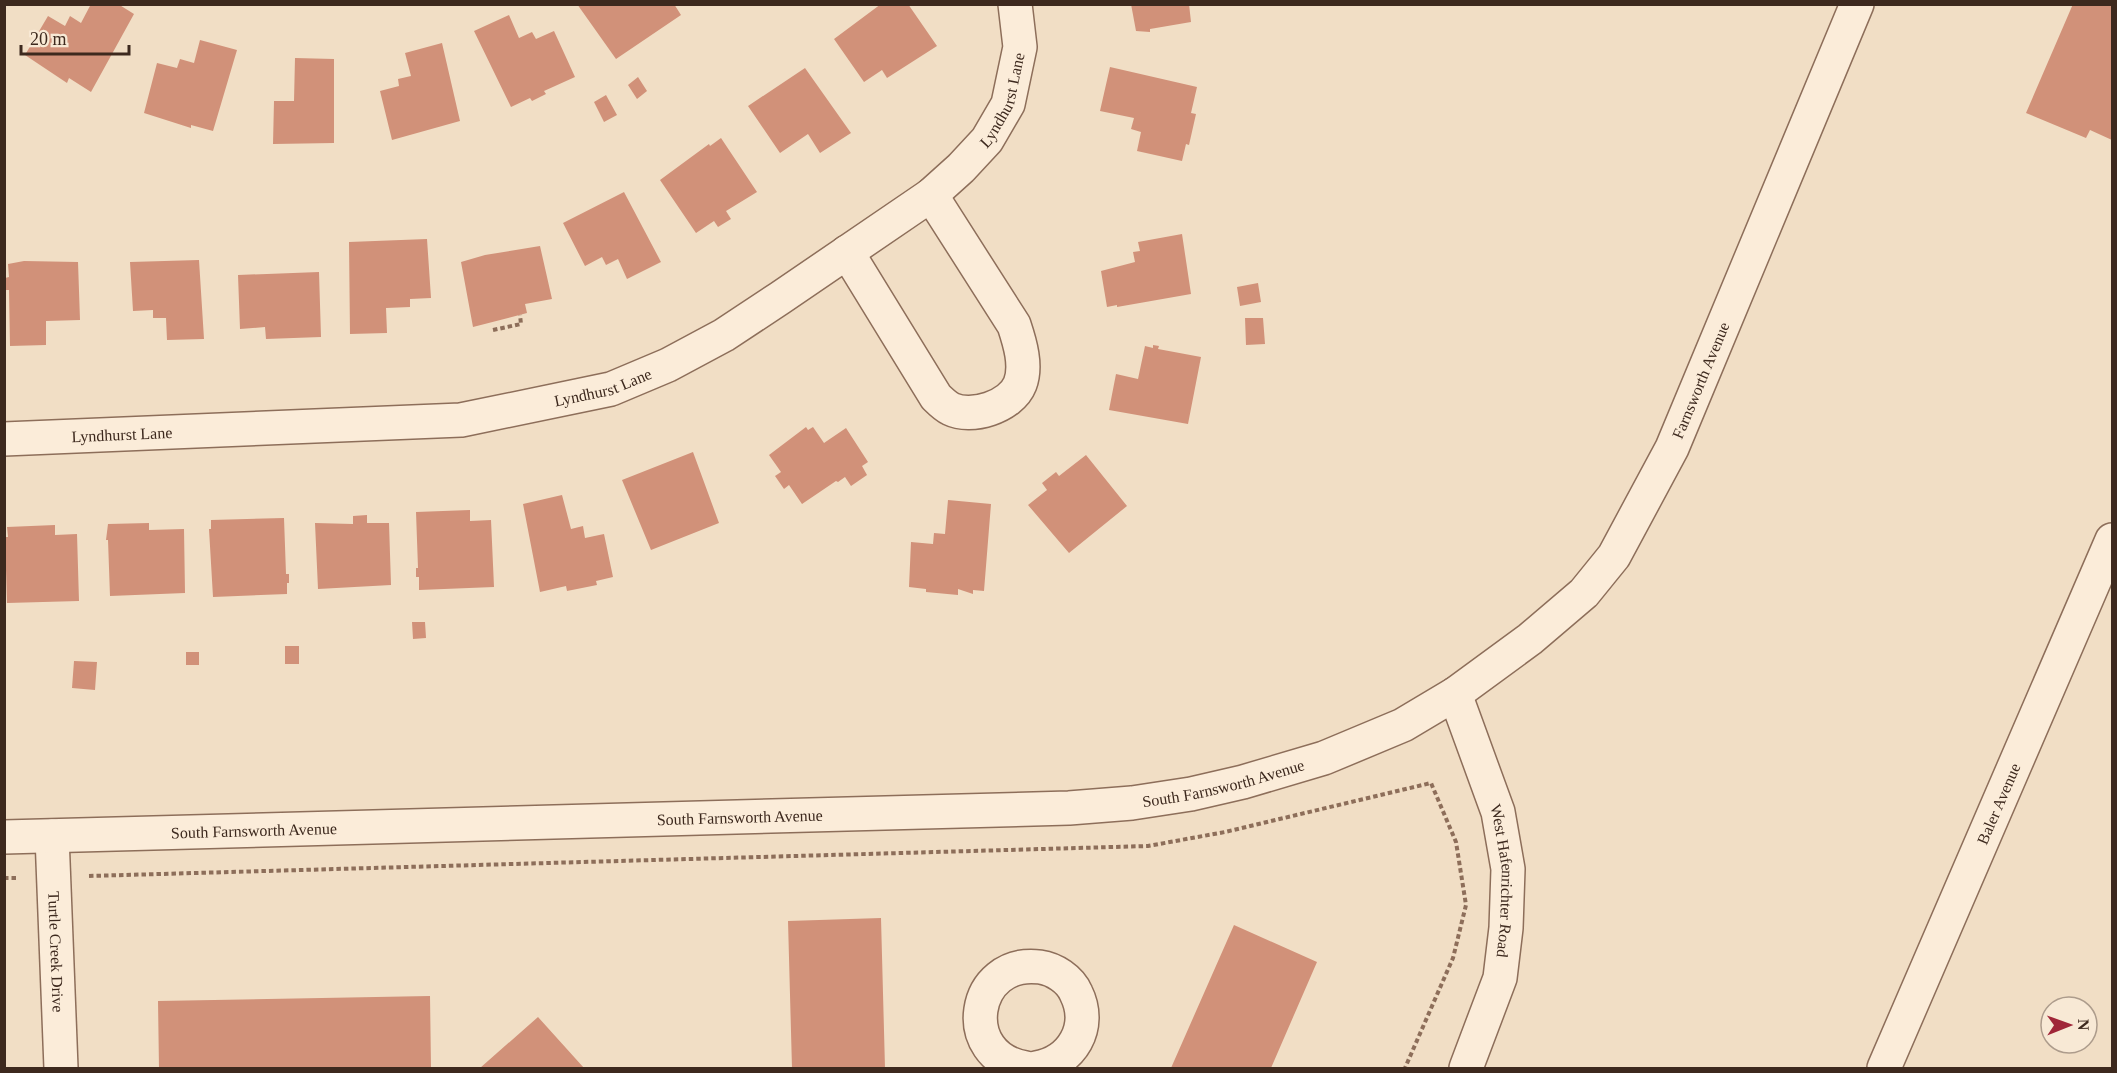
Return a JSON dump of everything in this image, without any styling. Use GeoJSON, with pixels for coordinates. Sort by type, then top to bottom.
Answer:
{"type":"FeatureCollection","features":[{"type":"Feature","properties":{"kind":"street","name":"Lyndhurst Lane"},"geometry":{"type":"LineString","coordinates":[[4,439],[395,425],[461,420],[611,389],[668,365],[724,334],[932,195],[987,140],[1008,104],[1020,47],[1016,4]]}},
{"type":"Feature","properties":{"kind":"street","name":"Farnsworth Avenue"},"geometry":{"type":"LineString","coordinates":[[1455,694],[1530,639],[1584,593],[1619,547],[1672,448],[1857,4]]}},
{"type":"Feature","properties":{"kind":"street"},"geometry":{"type":"LineString","coordinates":[[847,252],[936,397],[952,410],[971,411],[989,410],[1006,400],[1019,386],[1023,369],[1020,345],[1014,325],[932,195]]}},
{"type":"Feature","properties":{"kind":"street","name":"Baler Avenue"},"geometry":{"type":"LineString","coordinates":[[1884,1068],[2112,540]]}},
{"type":"Feature","properties":{"kind":"street","name":"South Farnsworth Avenue"},"geometry":{"type":"LineString","coordinates":[[4,837],[1045,809],[1132,803],[1233,784],[1324,758],[1403,725],[1455,694]]}},
{"type":"Feature","properties":{"kind":"street","name":"West Hafenrichter Road"},"geometry":{"type":"LineString","coordinates":[[1455,694],[1498,812],[1508,869],[1506,928],[1500,978],[1466,1068]]}},
{"type":"Feature","properties":{"kind":"street","name":"Turtle Creek Drive"},"geometry":{"type":"LineString","coordinates":[[52,836],[61,1068]]}},
{"type":"Feature","properties":{"kind":"street"},"geometry":{"type":"LineString","coordinates":[[1026,1068],[1014,1066],[999,1058],[987,1044],[980,1027],[980,1009],[986,992],[997,978],[1013,969],[1030,966],[1048,968],[1064,977],[1075,991],[1082,1008],[1082,1025],[1076,1043],[1065,1057],[1050,1066],[1036,1068]]}},
{"type":"Feature","properties":{"kind":"path"},"geometry":{"type":"LineString","coordinates":[[493,330],[522,324],[520,315]]}},
{"type":"Feature","properties":{"kind":"path"},"geometry":{"type":"LineString","coordinates":[[1406,1068],[1453,958],[1466,905],[1456,843],[1431,783]]}},
{"type":"Feature","properties":{"kind":"building"},"geometry":{"type":"Polygon","coordinates":[[[91,4],[118,4],[134,14],[91,92],[69,78],[67,83],[25,55],[48,16],[65,26],[70,16],[81,23],[91,4]]]}},
{"type":"Feature","properties":{"kind":"building"},"geometry":{"type":"Polygon","coordinates":[[[577,4],[674,4],[681,15],[616,59],[577,4]]]}},
{"type":"Feature","properties":{"kind":"building"},"geometry":{"type":"Polygon","coordinates":[[[881,4],[908,4],[937,46],[887,78],[882,70],[864,82],[834,39],[881,4]]]}},
{"type":"Feature","properties":{"kind":"building"},"geometry":{"type":"Polygon","coordinates":[[[1131,4],[1189,4],[1191,22],[1150,29],[1150,32],[1136,31],[1131,4]]]}},
{"type":"Feature","properties":{"kind":"building"},"geometry":{"type":"Polygon","coordinates":[[[2073,4],[2112,4],[2112,140],[2090,130],[2086,138],[2026,113],[2073,4]]]}},
{"type":"Feature","properties":{"kind":"building"},"geometry":{"type":"Polygon","coordinates":[[[509,15],[519,38],[532,32],[536,39],[554,31],[575,77],[544,91],[546,94],[532,101],[530,98],[511,107],[474,31],[509,15]]]}},
{"type":"Feature","properties":{"kind":"building"},"geometry":{"type":"Polygon","coordinates":[[[200,40],[237,50],[213,131],[191,125],[191,128],[144,113],[157,63],[177,68],[180,59],[194,63],[200,40]]]}},
{"type":"Feature","properties":{"kind":"building"},"geometry":{"type":"Polygon","coordinates":[[[442,43],[460,121],[392,140],[380,91],[399,86],[398,79],[411,76],[405,53],[442,43]]]}},
{"type":"Feature","properties":{"kind":"building"},"geometry":{"type":"Polygon","coordinates":[[[295,58],[334,59],[334,143],[273,144],[274,101],[294,101],[295,58]]]}},
{"type":"Feature","properties":{"kind":"building"},"geometry":{"type":"Polygon","coordinates":[[[1110,67],[1197,87],[1191,113],[1196,114],[1189,145],[1186,144],[1182,161],[1137,151],[1141,132],[1131,129],[1134,118],[1100,111],[1110,67]]]}},
{"type":"Feature","properties":{"kind":"building"},"geometry":{"type":"Polygon","coordinates":[[[805,68],[851,133],[820,153],[808,134],[780,153],[748,106],[805,68]]]}},
{"type":"Feature","properties":{"kind":"building"},"geometry":{"type":"Polygon","coordinates":[[[638,77],[647,91],[637,99],[628,85],[638,77]]]}},
{"type":"Feature","properties":{"kind":"building"},"geometry":{"type":"Polygon","coordinates":[[[606,95],[617,115],[604,122],[594,102],[606,95]]]}},
{"type":"Feature","properties":{"kind":"building"},"geometry":{"type":"Polygon","coordinates":[[[721,138],[757,192],[726,211],[731,219],[718,227],[714,221],[696,233],[660,180],[709,144],[710,146],[721,138]]]}},
{"type":"Feature","properties":{"kind":"building"},"geometry":{"type":"Polygon","coordinates":[[[624,192],[661,262],[627,279],[618,259],[606,265],[602,257],[585,266],[563,223],[624,192]]]}},
{"type":"Feature","properties":{"kind":"building"},"geometry":{"type":"Polygon","coordinates":[[[1182,234],[1191,294],[1107,307],[1101,271],[1135,262],[1133,252],[1140,251],[1138,242],[1182,234]]]}},
{"type":"Feature","properties":{"kind":"building"},"geometry":{"type":"Polygon","coordinates":[[[427,239],[431,298],[410,299],[410,307],[386,308],[387,333],[350,334],[349,242],[427,239]]]}},
{"type":"Feature","properties":{"kind":"building"},"geometry":{"type":"Polygon","coordinates":[[[540,246],[552,299],[525,304],[527,313],[473,327],[461,262],[485,255],[540,246]]]}},
{"type":"Feature","properties":{"kind":"building"},"geometry":{"type":"Polygon","coordinates":[[[199,260],[204,339],[167,340],[166,318],[153,318],[153,310],[133,311],[130,262],[199,260]]]}},
{"type":"Feature","properties":{"kind":"building"},"geometry":{"type":"Polygon","coordinates":[[[24,261],[78,262],[80,320],[46,321],[46,345],[10,346],[9,290],[5,290],[5,278],[9,277],[8,264],[24,261]]]}},
{"type":"Feature","properties":{"kind":"building"},"geometry":{"type":"Polygon","coordinates":[[[319,272],[321,337],[266,339],[265,327],[240,329],[238,275],[319,272]]]}},
{"type":"Feature","properties":{"kind":"building"},"geometry":{"type":"Polygon","coordinates":[[[1258,283],[1261,302],[1240,306],[1237,287],[1258,283]]]}},
{"type":"Feature","properties":{"kind":"building"},"geometry":{"type":"Polygon","coordinates":[[[1245,318],[1263,318],[1265,344],[1246,345],[1245,318]]]}},
{"type":"Feature","properties":{"kind":"building"},"geometry":{"type":"Polygon","coordinates":[[[1153,345],[1159,346],[1158,349],[1201,357],[1188,424],[1109,410],[1116,374],[1138,379],[1145,346],[1153,348],[1153,345]]]}},
{"type":"Feature","properties":{"kind":"building"},"geometry":{"type":"Polygon","coordinates":[[[806,427],[808,430],[813,427],[824,443],[846,428],[868,462],[862,466],[867,475],[851,486],[845,477],[836,481],[802,504],[789,485],[784,489],[775,476],[781,472],[769,455],[806,427]]]}},
{"type":"Feature","properties":{"kind":"building"},"geometry":{"type":"Polygon","coordinates":[[[693,452],[719,523],[651,550],[622,480],[693,452]]]}},
{"type":"Feature","properties":{"kind":"building"},"geometry":{"type":"Polygon","coordinates":[[[1086,455],[1127,506],[1069,553],[1028,505],[1047,490],[1042,483],[1056,472],[1059,476],[1086,455]]]}},
{"type":"Feature","properties":{"kind":"building"},"geometry":{"type":"Polygon","coordinates":[[[562,495],[571,529],[583,526],[585,538],[604,534],[613,577],[596,581],[597,585],[567,591],[566,586],[540,592],[523,504],[562,495]]]}},
{"type":"Feature","properties":{"kind":"building"},"geometry":{"type":"Polygon","coordinates":[[[948,500],[991,504],[984,591],[973,590],[973,594],[958,589],[958,595],[926,592],[926,589],[909,587],[911,542],[933,544],[934,533],[945,534],[948,500]]]}},
{"type":"Feature","properties":{"kind":"building"},"geometry":{"type":"Polygon","coordinates":[[[470,510],[470,521],[491,520],[494,587],[419,590],[419,577],[416,577],[416,568],[418,568],[416,512],[470,510]]]}},
{"type":"Feature","properties":{"kind":"building"},"geometry":{"type":"Polygon","coordinates":[[[367,515],[367,523],[389,523],[391,585],[318,589],[315,523],[353,524],[353,516],[367,515]]]}},
{"type":"Feature","properties":{"kind":"building"},"geometry":{"type":"Polygon","coordinates":[[[284,518],[286,574],[289,574],[287,594],[213,597],[209,529],[211,529],[211,520],[284,518]]]}},
{"type":"Feature","properties":{"kind":"building"},"geometry":{"type":"Polygon","coordinates":[[[149,523],[149,530],[184,529],[185,593],[110,596],[108,540],[106,540],[108,524],[149,523]]]}},
{"type":"Feature","properties":{"kind":"building"},"geometry":{"type":"Polygon","coordinates":[[[55,525],[55,535],[77,534],[79,601],[7,603],[5,537],[8,537],[7,527],[55,525]]]}},
{"type":"Feature","properties":{"kind":"building"},"geometry":{"type":"Polygon","coordinates":[[[412,622],[425,622],[426,638],[413,639],[412,622]]]}},
{"type":"Feature","properties":{"kind":"building"},"geometry":{"type":"Polygon","coordinates":[[[285,646],[299,646],[299,664],[285,664],[285,646]]]}},
{"type":"Feature","properties":{"kind":"building"},"geometry":{"type":"Polygon","coordinates":[[[186,652],[199,652],[199,665],[186,665],[186,652]]]}},
{"type":"Feature","properties":{"kind":"building"},"geometry":{"type":"Polygon","coordinates":[[[74,661],[97,662],[95,690],[72,688],[74,661]]]}},
{"type":"Feature","properties":{"kind":"building"},"geometry":{"type":"Polygon","coordinates":[[[881,918],[885,1068],[792,1068],[788,921],[881,918]]]}},
{"type":"Feature","properties":{"kind":"building"},"geometry":{"type":"Polygon","coordinates":[[[1234,925],[1317,962],[1271,1068],[1171,1068],[1234,925]]]}},
{"type":"Feature","properties":{"kind":"building"},"geometry":{"type":"Polygon","coordinates":[[[430,996],[431,1068],[159,1068],[158,1001],[430,996]]]}},
{"type":"Feature","properties":{"kind":"building"},"geometry":{"type":"Polygon","coordinates":[[[538,1017],[584,1068],[480,1068],[538,1017]]]}}]}
